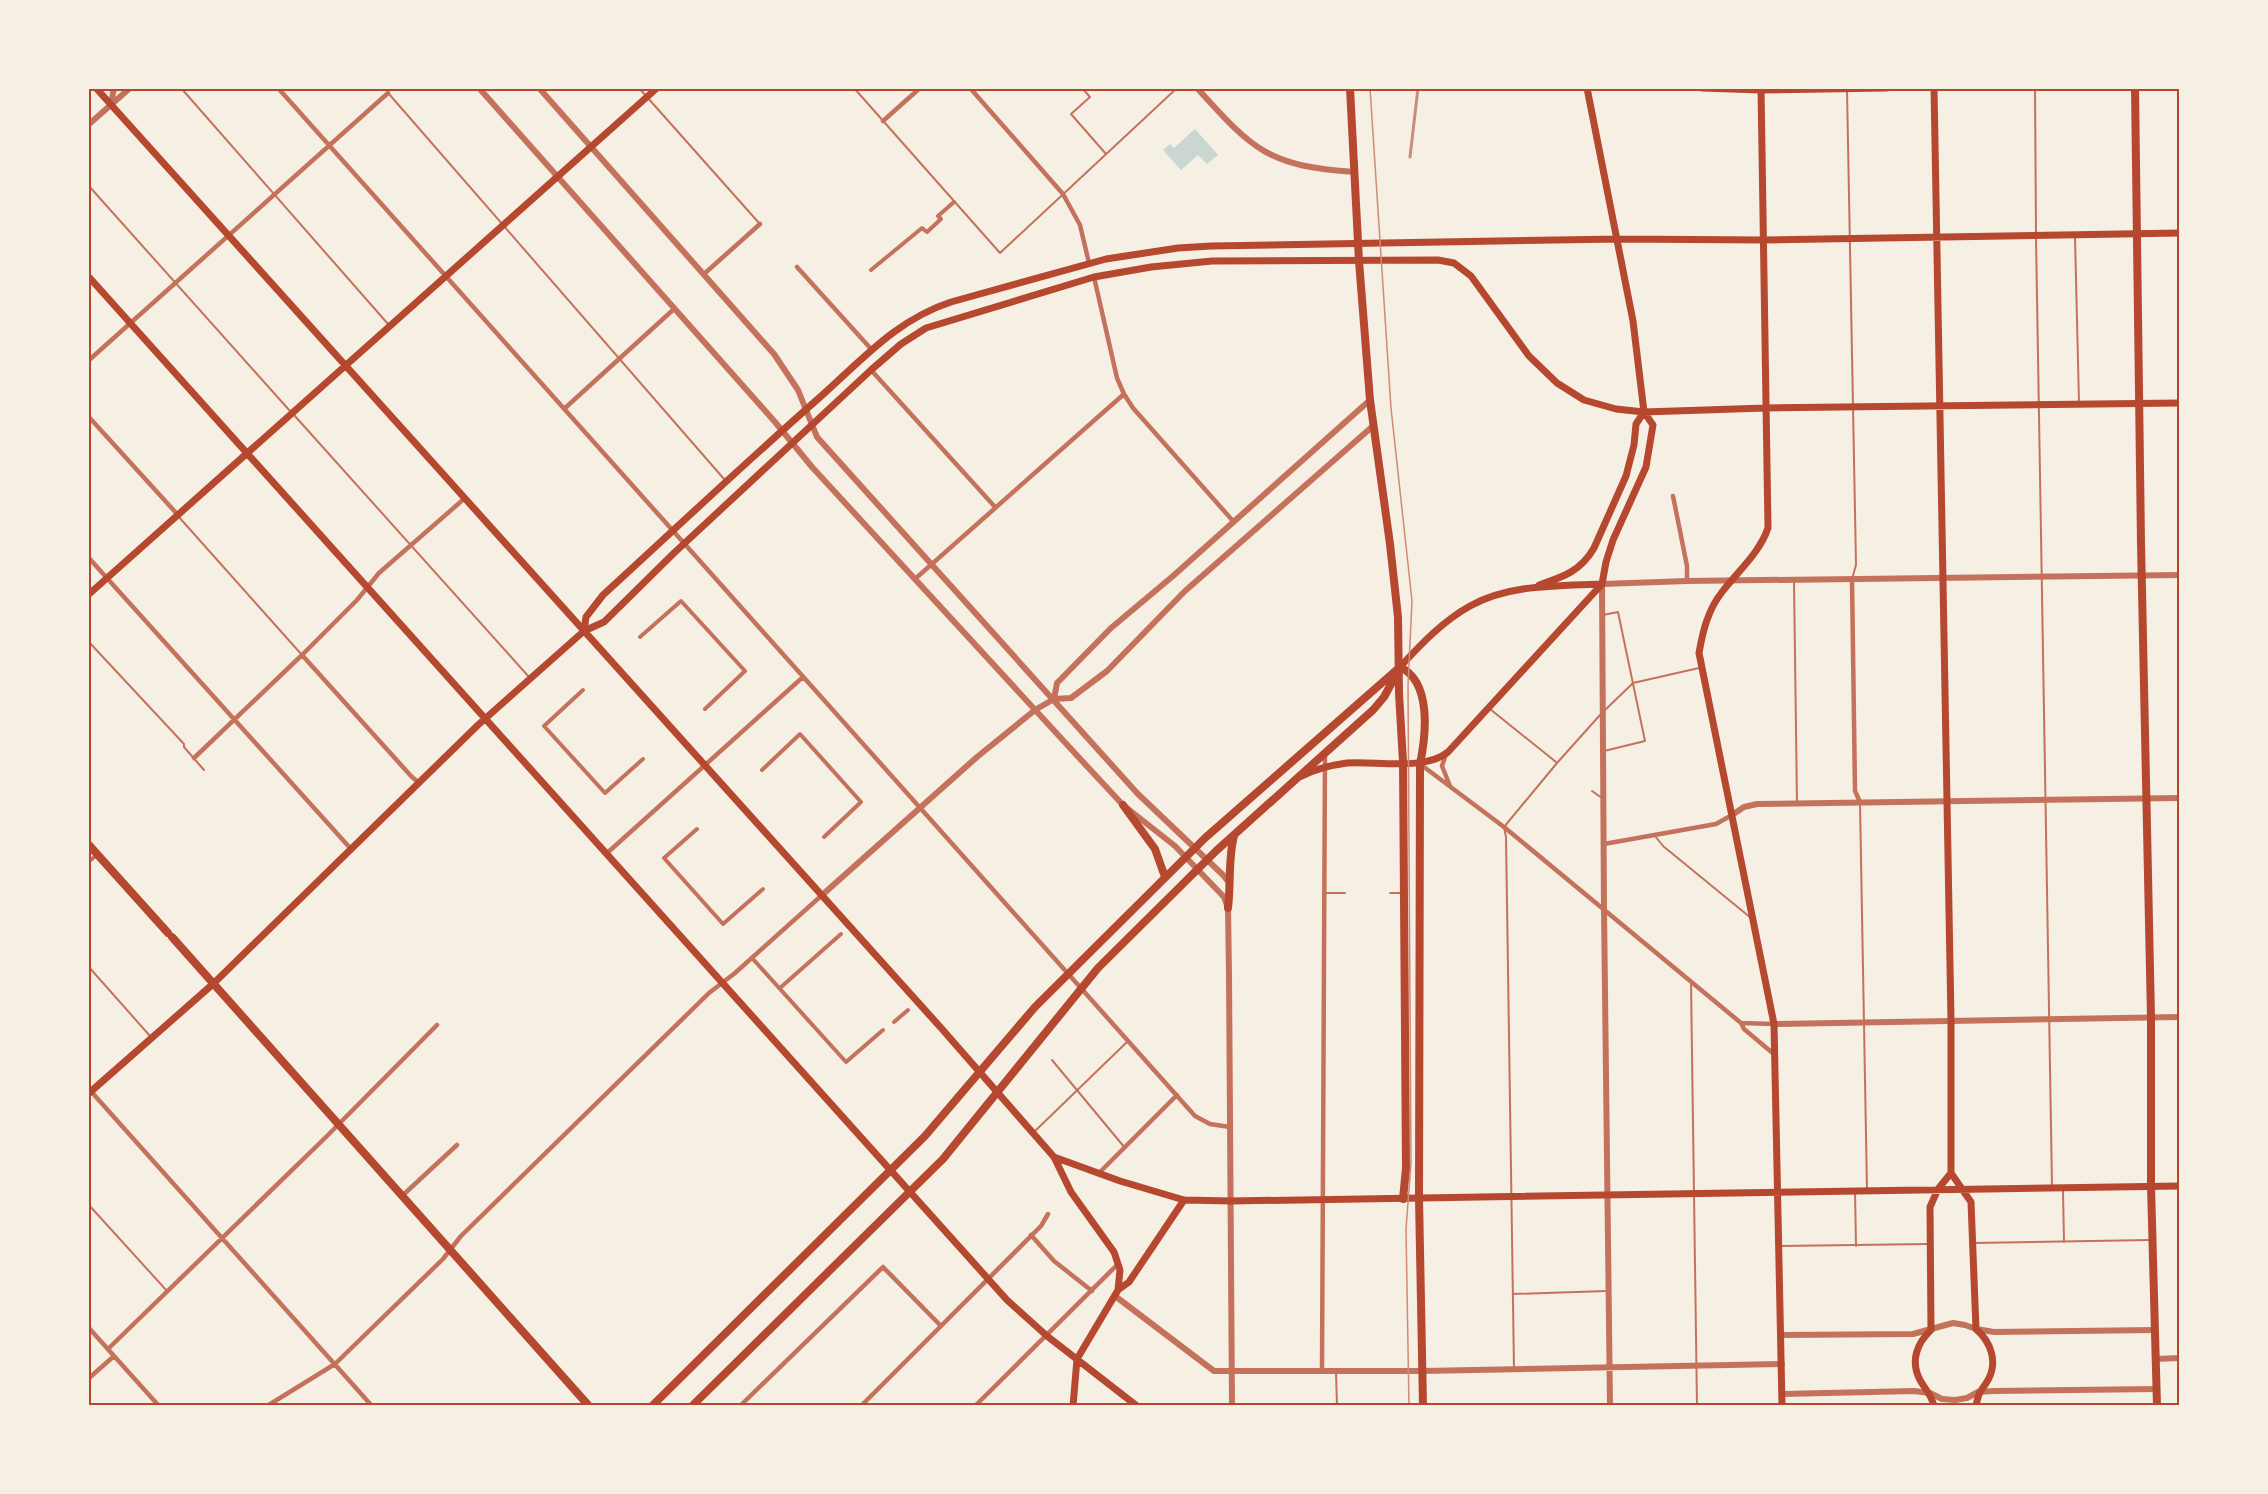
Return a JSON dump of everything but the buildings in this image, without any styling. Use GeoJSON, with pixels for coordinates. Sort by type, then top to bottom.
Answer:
{"type":"FeatureCollection","features":[{"type":"Feature","properties":{"kind":"main road"},"geometry":{"type":"LineString","coordinates":[[96,88],[1054,1157],[1071,1192],[1114,1252],[1119,1263],[1121,1277],[1116,1293],[1077,1359],[1073,1406]]}},
{"type":"Feature","properties":{"kind":"main road"},"geometry":{"type":"LineString","coordinates":[[88,595],[657,88]]}},
{"type":"Feature","properties":{"kind":"main road"},"geometry":{"type":"LineString","coordinates":[[1350,88],[1359,261],[1370,400],[1392,554],[1398,618],[1403,762],[1406,1168],[1403,1198]]}},
{"type":"Feature","properties":{"kind":"main road"},"geometry":{"type":"LineString","coordinates":[[1292,781],[1304,774],[1348,763],[1420,764],[1438,759],[1448,752],[1602,584],[1613,540],[1640,483],[1648,459],[1653,425],[1644,412],[1638,350],[1587,88]]}},
{"type":"Feature","properties":{"kind":"main road"},"geometry":{"type":"LineString","coordinates":[[1702,88],[1887,88]]}},
{"type":"Feature","properties":{"kind":"main road"},"geometry":{"type":"LineString","coordinates":[[1934,88],[1951,1020],[1951,1173],[1971,1202],[1976,1329],[1988,1343],[1993,1360],[1989,1378],[1978,1392],[1976,1406]]}},
{"type":"Feature","properties":{"kind":"main road"},"geometry":{"type":"LineString","coordinates":[[2135,88],[2151,1017],[2151,1186],[2157,1406]]}},
{"type":"Feature","properties":{"kind":"main road"},"geometry":{"type":"LineString","coordinates":[[1761,89],[1768,528],[1760,546],[1716,600],[1708,616],[1699,652],[1774,1024],[1782,1406]]}},
{"type":"Feature","properties":{"kind":"main road"},"geometry":{"type":"LineString","coordinates":[[584,631],[586,617],[596,602],[782,430],[908,321],[934,308],[1089,263],[1178,248],[1358,243],[1618,239],[1850,239],[2180,233]]}},
{"type":"Feature","properties":{"kind":"main road"},"geometry":{"type":"LineString","coordinates":[[90,1091],[213,984],[486,719],[584,631],[604,622],[792,442],[901,344],[926,328],[1094,277],[1151,267],[1201,262],[1438,260],[1454,263],[1471,276],[1529,356],[1557,383],[1601,406],[1625,411],[2180,403]]}},
{"type":"Feature","properties":{"kind":"main road"},"geometry":{"type":"LineString","coordinates":[[88,276],[987,1279],[1047,1336],[1137,1406]]}},
{"type":"Feature","properties":{"kind":"main road"},"geometry":{"type":"LineString","coordinates":[[652,1406],[925,1136],[1035,1007],[1185,856],[1400,667],[1443,625],[1465,609],[1570,574],[1588,559],[1626,476],[1634,445],[1636,424],[1644,412]]}},
{"type":"Feature","properties":{"kind":"main road"},"geometry":{"type":"LineString","coordinates":[[1531,588],[1602,584]]}},
{"type":"Feature","properties":{"kind":"main road"},"geometry":{"type":"LineString","coordinates":[[692,1406],[949,1151],[1098,968],[1234,834],[1373,710],[1384,697],[1400,667]]}},
{"type":"Feature","properties":{"kind":"main road"},"geometry":{"type":"LineString","coordinates":[[1400,667],[1414,676],[1425,708],[1426,727],[1420,764],[1419,1198],[1423,1406]]}},
{"type":"Feature","properties":{"kind":"main road"},"geometry":{"type":"LineString","coordinates":[[1123,805],[1155,849],[1165,877]]}},
{"type":"Feature","properties":{"kind":"main road"},"geometry":{"type":"LineString","coordinates":[[1228,908],[1234,834]]}},
{"type":"Feature","properties":{"kind":"main road"},"geometry":{"type":"LineString","coordinates":[[88,844],[589,1406]]}},
{"type":"Feature","properties":{"kind":"main road"},"geometry":{"type":"LineString","coordinates":[[1054,1157],[1184,1200],[1608,1196],[1778,1191],[2180,1186]]}},
{"type":"Feature","properties":{"kind":"main road"},"geometry":{"type":"LineString","coordinates":[[1934,1406],[1930,1393],[1923,1386],[1915,1366],[1918,1346],[1931,1330],[1930,1207],[1938,1189],[1951,1173]]}},
{"type":"Feature","properties":{"kind":"main road"},"geometry":{"type":"LineString","coordinates":[[1116,1293],[1129,1282],[1184,1200]]}},
{"type":"Feature","properties":{"kind":"street"},"geometry":{"type":"LineString","coordinates":[[111,105],[114,88]]}},
{"type":"Feature","properties":{"kind":"street"},"geometry":{"type":"LineString","coordinates":[[88,125],[130,88]]}},
{"type":"Feature","properties":{"kind":"street"},"geometry":{"type":"LineString","coordinates":[[278,88],[1195,1116],[1230,1127]]}},
{"type":"Feature","properties":{"kind":"street"},"geometry":{"type":"LineString","coordinates":[[479,88],[782,430],[812,467],[1035,710],[1123,805],[1185,856],[1221,893],[1228,908],[1232,1406]]}},
{"type":"Feature","properties":{"kind":"street"},"geometry":{"type":"LineString","coordinates":[[539,88],[774,354],[787,372],[820,440],[1137,793],[1231,885]]}},
{"type":"Feature","properties":{"kind":"street"},"geometry":{"type":"LineString","coordinates":[[884,121],[920,88]]}},
{"type":"Feature","properties":{"kind":"street"},"geometry":{"type":"LineString","coordinates":[[970,88],[1063,194],[1080,225],[1089,263]]}},
{"type":"Feature","properties":{"kind":"street"},"geometry":{"type":"LineString","coordinates":[[1197,88],[1243,138],[1268,155],[1293,165],[1355,172]]}},
{"type":"Feature","properties":{"kind":"street"},"geometry":{"type":"LineString","coordinates":[[88,361],[388,93]]}},
{"type":"Feature","properties":{"kind":"street"},"geometry":{"type":"LineString","coordinates":[[871,270],[922,228],[927,232],[942,219],[938,216],[954,202]]}},
{"type":"Feature","properties":{"kind":"street"},"geometry":{"type":"LineString","coordinates":[[704,274],[760,224]]}},
{"type":"Feature","properties":{"kind":"street"},"geometry":{"type":"LineString","coordinates":[[797,267],[872,350]]}},
{"type":"Feature","properties":{"kind":"street"},"geometry":{"type":"LineString","coordinates":[[1094,277],[1117,378],[1124,394],[1133,408],[1233,521]]}},
{"type":"Feature","properties":{"kind":"street"},"geometry":{"type":"LineString","coordinates":[[564,409],[674,309]]}},
{"type":"Feature","properties":{"kind":"street"},"geometry":{"type":"LineString","coordinates":[[871,370],[995,507]]}},
{"type":"Feature","properties":{"kind":"street"},"geometry":{"type":"LineString","coordinates":[[915,579],[1124,394]]}},
{"type":"Feature","properties":{"kind":"street"},"geometry":{"type":"LineString","coordinates":[[1054,699],[1057,683],[1086,654],[1370,400]]}},
{"type":"Feature","properties":{"kind":"street"},"geometry":{"type":"LineString","coordinates":[[88,416],[178,515]]}},
{"type":"Feature","properties":{"kind":"street"},"geometry":{"type":"LineString","coordinates":[[267,1406],[335,1364],[461,1236],[682,1019],[920,807],[1035,710],[1054,699],[1071,698],[1107,671],[1185,591],[1373,426]]}},
{"type":"Feature","properties":{"kind":"street"},"geometry":{"type":"LineString","coordinates":[[1672,496],[1687,566],[1687,581]]}},
{"type":"Feature","properties":{"kind":"street"},"geometry":{"type":"LineString","coordinates":[[194,758],[302,655],[379,573],[465,498]]}},
{"type":"Feature","properties":{"kind":"street"},"geometry":{"type":"LineString","coordinates":[[88,557],[351,849]]}},
{"type":"Feature","properties":{"kind":"street"},"geometry":{"type":"LineString","coordinates":[[1610,1406],[1602,584],[1794,579],[2180,575]]}},
{"type":"Feature","properties":{"kind":"street"},"geometry":{"type":"LineString","coordinates":[[1852,579],[1855,791],[1860,802]]}},
{"type":"Feature","properties":{"kind":"street"},"geometry":{"type":"LineString","coordinates":[[640,638],[681,601],[745,671],[705,709]]}},
{"type":"Feature","properties":{"kind":"street"},"geometry":{"type":"LineString","coordinates":[[302,655],[419,783]]}},
{"type":"Feature","properties":{"kind":"street"},"geometry":{"type":"LineString","coordinates":[[606,854],[803,676]]}},
{"type":"Feature","properties":{"kind":"street"},"geometry":{"type":"LineString","coordinates":[[583,690],[544,726],[605,793],[643,759]]}},
{"type":"Feature","properties":{"kind":"street"},"geometry":{"type":"LineString","coordinates":[[762,770],[800,734],[861,802],[824,837]]}},
{"type":"Feature","properties":{"kind":"street"},"geometry":{"type":"LineString","coordinates":[[1448,752],[1442,766],[1451,788]]}},
{"type":"Feature","properties":{"kind":"street"},"geometry":{"type":"LineString","coordinates":[[1322,1371],[1324,753]]}},
{"type":"Feature","properties":{"kind":"street"},"geometry":{"type":"LineString","coordinates":[[1420,764],[1504,827],[1741,1023],[1744,1029],[1775,1054]]}},
{"type":"Feature","properties":{"kind":"street"},"geometry":{"type":"LineString","coordinates":[[1604,844],[1716,824],[1751,804],[2180,798]]}},
{"type":"Feature","properties":{"kind":"street"},"geometry":{"type":"LineString","coordinates":[[697,829],[664,858],[723,924],[763,888]]}},
{"type":"Feature","properties":{"kind":"street"},"geometry":{"type":"LineString","coordinates":[[88,862],[98,854]]}},
{"type":"Feature","properties":{"kind":"street"},"geometry":{"type":"LineString","coordinates":[[780,988],[841,934]]}},
{"type":"Feature","properties":{"kind":"street"},"geometry":{"type":"LineString","coordinates":[[752,957],[846,1062],[883,1030]]}},
{"type":"Feature","properties":{"kind":"street"},"geometry":{"type":"LineString","coordinates":[[894,1022],[908,1010]]}},
{"type":"Feature","properties":{"kind":"street"},"geometry":{"type":"LineString","coordinates":[[1741,1023],[2180,1017]]}},
{"type":"Feature","properties":{"kind":"street"},"geometry":{"type":"LineString","coordinates":[[108,1349],[327,1136],[337,1123],[436,1025]]}},
{"type":"Feature","properties":{"kind":"street"},"geometry":{"type":"LineString","coordinates":[[90,1091],[372,1406]]}},
{"type":"Feature","properties":{"kind":"street"},"geometry":{"type":"LineString","coordinates":[[1099,1173],[1177,1095]]}},
{"type":"Feature","properties":{"kind":"street"},"geometry":{"type":"LineString","coordinates":[[401,1196],[457,1145]]}},
{"type":"Feature","properties":{"kind":"street"},"geometry":{"type":"LineString","coordinates":[[861,1406],[1031,1235],[1048,1214]]}},
{"type":"Feature","properties":{"kind":"street"},"geometry":{"type":"LineString","coordinates":[[1031,1235],[1054,1261],[1092,1291]]}},
{"type":"Feature","properties":{"kind":"street"},"geometry":{"type":"LineString","coordinates":[[975,1406],[1119,1263]]}},
{"type":"Feature","properties":{"kind":"street"},"geometry":{"type":"LineString","coordinates":[[740,1406],[883,1267],[941,1326]]}},
{"type":"Feature","properties":{"kind":"street"},"geometry":{"type":"LineString","coordinates":[[1116,1293],[1214,1371],[1422,1371],[1782,1364]]}},
{"type":"Feature","properties":{"kind":"street"},"geometry":{"type":"LineString","coordinates":[[1781,1335],[1913,1334],[1953,1323],[1994,1332],[2155,1330]]}},
{"type":"Feature","properties":{"kind":"street"},"geometry":{"type":"LineString","coordinates":[[88,1328],[159,1406]]}},
{"type":"Feature","properties":{"kind":"street"},"geometry":{"type":"LineString","coordinates":[[88,1379],[114,1356]]}},
{"type":"Feature","properties":{"kind":"street"},"geometry":{"type":"LineString","coordinates":[[2155,1359],[2180,1358]]}},
{"type":"Feature","properties":{"kind":"street"},"geometry":{"type":"LineString","coordinates":[[1782,1394],[1914,1391],[1930,1393],[1942,1399],[1955,1401],[1978,1392],[2156,1389]]}},
{"type":"Feature","properties":{"kind":"lane"},"geometry":{"type":"LineString","coordinates":[[181,88],[390,326]]}},
{"type":"Feature","properties":{"kind":"lane"},"geometry":{"type":"LineString","coordinates":[[639,88],[760,224]]}},
{"type":"Feature","properties":{"kind":"lane"},"geometry":{"type":"LineString","coordinates":[[854,88],[1000,253],[1177,88]]}},
{"type":"Feature","properties":{"kind":"lane"},"geometry":{"type":"LineString","coordinates":[[1082,88],[1090,98],[1071,114],[1106,154]]}},
{"type":"Feature","properties":{"kind":"lane"},"geometry":{"type":"LineString","coordinates":[[2035,88],[2052,1188]]}},
{"type":"Feature","properties":{"kind":"lane"},"geometry":{"type":"LineString","coordinates":[[1847,89],[1856,565],[1852,579]]}},
{"type":"Feature","properties":{"kind":"lane"},"geometry":{"type":"LineString","coordinates":[[388,93],[726,481]]}},
{"type":"Feature","properties":{"kind":"lane"},"geometry":{"type":"LineString","coordinates":[[88,185],[531,679]]}},
{"type":"Feature","properties":{"kind":"lane"},"geometry":{"type":"LineString","coordinates":[[2075,235],[2079,405]]}},
{"type":"Feature","properties":{"kind":"lane"},"geometry":{"type":"LineString","coordinates":[[178,515],[302,655]]}},
{"type":"Feature","properties":{"kind":"lane"},"geometry":{"type":"LineString","coordinates":[[1794,579],[1797,803]]}},
{"type":"Feature","properties":{"kind":"lane"},"geometry":{"type":"LineString","coordinates":[[1603,615],[1618,612],[1645,741],[1604,750]]}},
{"type":"Feature","properties":{"kind":"lane"},"geometry":{"type":"LineString","coordinates":[[88,641],[184,744],[184,747],[204,770]]}},
{"type":"Feature","properties":{"kind":"lane"},"geometry":{"type":"LineString","coordinates":[[1514,1369],[1506,837],[1504,827],[1557,763],[1633,683],[1701,667]]}},
{"type":"Feature","properties":{"kind":"lane"},"geometry":{"type":"LineString","coordinates":[[1488,707],[1557,763]]}},
{"type":"Feature","properties":{"kind":"lane"},"geometry":{"type":"LineString","coordinates":[[1592,791],[1604,800]]}},
{"type":"Feature","properties":{"kind":"lane"},"geometry":{"type":"LineString","coordinates":[[1860,802],[1867,1190]]}},
{"type":"Feature","properties":{"kind":"lane"},"geometry":{"type":"LineString","coordinates":[[1655,836],[1663,846],[1753,921]]}},
{"type":"Feature","properties":{"kind":"lane"},"geometry":{"type":"LineString","coordinates":[[1323,893],[1345,893]]}},
{"type":"Feature","properties":{"kind":"lane"},"geometry":{"type":"LineString","coordinates":[[1390,893],[1404,893]]}},
{"type":"Feature","properties":{"kind":"lane"},"geometry":{"type":"LineString","coordinates":[[88,966],[152,1038]]}},
{"type":"Feature","properties":{"kind":"lane"},"geometry":{"type":"LineString","coordinates":[[1691,982],[1697,1406]]}},
{"type":"Feature","properties":{"kind":"lane"},"geometry":{"type":"LineString","coordinates":[[1033,1133],[1128,1041]]}},
{"type":"Feature","properties":{"kind":"lane"},"geometry":{"type":"LineString","coordinates":[[1052,1060],[1125,1148]]}},
{"type":"Feature","properties":{"kind":"lane"},"geometry":{"type":"LineString","coordinates":[[2063,1188],[2064,1242]]}},
{"type":"Feature","properties":{"kind":"lane"},"geometry":{"type":"LineString","coordinates":[[1855,1190],[1856,1246]]}},
{"type":"Feature","properties":{"kind":"lane"},"geometry":{"type":"LineString","coordinates":[[88,1204],[167,1292]]}},
{"type":"Feature","properties":{"kind":"lane"},"geometry":{"type":"LineString","coordinates":[[1973,1244],[2153,1240]]}},
{"type":"Feature","properties":{"kind":"lane"},"geometry":{"type":"LineString","coordinates":[[1779,1246],[1931,1244]]}},
{"type":"Feature","properties":{"kind":"lane"},"geometry":{"type":"LineString","coordinates":[[1513,1294],[1609,1291]]}},
{"type":"Feature","properties":{"kind":"lane"},"geometry":{"type":"LineString","coordinates":[[1336,1371],[1337,1406]]}},
{"type":"Feature","properties":{"kind":"shaded area"},"geometry":{"type":"Polygon","coordinates":[[[1195,129],[1218,155],[1207,164],[1198,155],[1181,170],[1163,150],[1170,144],[1174,148],[1195,129]]]}},
{"type":"Feature","properties":{"kind":"tram line"},"geometry":{"type":"LineString","coordinates":[[1370,88],[1391,408],[1412,601],[1408,685],[1411,1163],[1406,1229],[1409,1406]]}},
{"type":"Feature","properties":{"kind":"railway"},"geometry":{"type":"LineString","coordinates":[[1410,157],[1418,88]]}}]}
